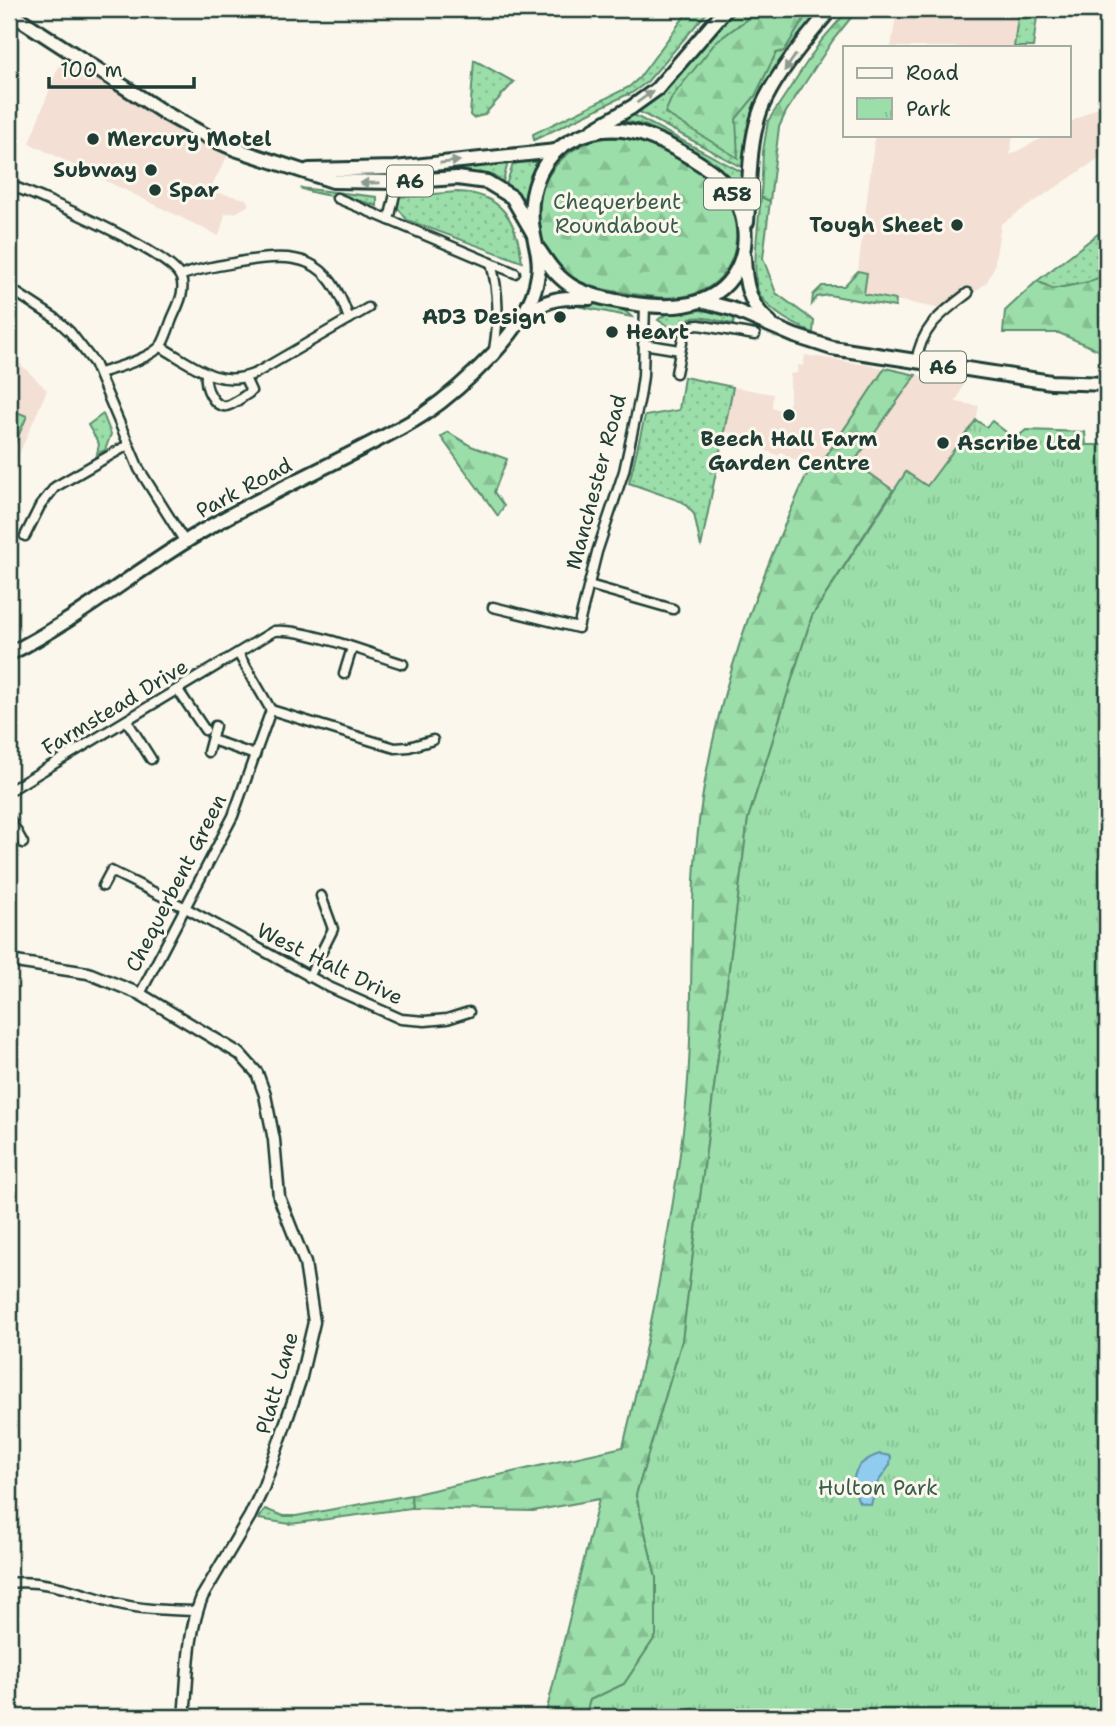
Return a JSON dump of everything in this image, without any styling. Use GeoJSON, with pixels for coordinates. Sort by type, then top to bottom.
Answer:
{"type":"FeatureCollection","features":[{"type":"Feature","properties":{"kind":"main road","name":"A58"},"geometry":{"type":"LineString","coordinates":[[726,9],[657,89],[632,107],[569,141],[544,165],[532,195],[530,213],[538,250],[562,279],[588,294],[645,304],[676,305],[701,301],[728,282],[744,253],[755,132],[762,106],[812,32],[831,9]]}},
{"type":"Feature","properties":{"kind":"main road","name":"A6"},"geometry":{"type":"LineString","coordinates":[[9,12],[163,111],[212,139],[256,158],[305,170],[333,181],[396,182],[457,178],[487,183],[512,197],[533,234]]}},
{"type":"Feature","properties":{"kind":"main road","name":"A58"},"geometry":{"type":"LineString","coordinates":[[587,133],[623,130],[641,132],[703,164],[729,188],[742,216],[746,234]]}},
{"type":"Feature","properties":{"kind":"main road","name":"A6"},"geometry":{"type":"LineString","coordinates":[[305,170],[395,168],[556,151]]}},
{"type":"Feature","properties":{"kind":"main road","name":"Park Road"},"geometry":{"type":"LineString","coordinates":[[9,654],[75,615],[220,521],[424,414],[460,386],[494,353],[522,317],[536,285],[538,250]]}},
{"type":"Feature","properties":{"kind":"main road","name":"A6"},"geometry":{"type":"LineString","coordinates":[[744,253],[746,281],[752,302],[765,319],[782,331]]}},
{"type":"Feature","properties":{"kind":"main road","name":"Park Road"},"geometry":{"type":"LineString","coordinates":[[522,317],[543,303],[562,298],[608,299]]}},
{"type":"Feature","properties":{"kind":"main road","name":"A6"},"geometry":{"type":"LineString","coordinates":[[701,301],[732,309],[782,331],[832,348],[1051,382],[1107,384]]}},
{"type":"Feature","properties":{"kind":"street"},"geometry":{"type":"LineString","coordinates":[[389,220],[395,194],[395,168]]}},
{"type":"Feature","properties":{"kind":"street"},"geometry":{"type":"LineString","coordinates":[[9,185],[41,197],[114,233],[167,262],[180,276],[181,295],[161,347],[138,360],[100,373]]}},
{"type":"Feature","properties":{"kind":"street"},"geometry":{"type":"LineString","coordinates":[[337,198],[515,272]]}},
{"type":"Feature","properties":{"kind":"street"},"geometry":{"type":"LineString","coordinates":[[180,276],[199,269],[268,257],[302,260],[320,269],[336,287],[342,296],[349,319]]}},
{"type":"Feature","properties":{"kind":"street"},"geometry":{"type":"LineString","coordinates":[[491,262],[499,319],[494,353]]}},
{"type":"Feature","properties":{"kind":"street"},"geometry":{"type":"LineString","coordinates":[[9,288],[55,318],[70,332],[100,373],[128,445],[146,482],[184,542]]}},
{"type":"Feature","properties":{"kind":"street"},"geometry":{"type":"LineString","coordinates":[[916,362],[921,340],[936,318],[968,293]]}},
{"type":"Feature","properties":{"kind":"street","name":"Manchester Road"},"geometry":{"type":"LineString","coordinates":[[493,607],[578,628],[597,552],[624,471],[640,397],[645,304]]}},
{"type":"Feature","properties":{"kind":"street"},"geometry":{"type":"LineString","coordinates":[[161,347],[206,373],[231,380],[245,378],[368,308]]}},
{"type":"Feature","properties":{"kind":"street"},"geometry":{"type":"LineString","coordinates":[[676,373],[686,329],[694,325],[755,335]]}},
{"type":"Feature","properties":{"kind":"street"},"geometry":{"type":"LineString","coordinates":[[643,344],[680,350]]}},
{"type":"Feature","properties":{"kind":"street"},"geometry":{"type":"LineString","coordinates":[[206,373],[206,389],[215,403],[222,407],[251,391],[245,378]]}},
{"type":"Feature","properties":{"kind":"street"},"geometry":{"type":"LineString","coordinates":[[25,536],[40,506],[55,487],[128,445]]}},
{"type":"Feature","properties":{"kind":"street"},"geometry":{"type":"LineString","coordinates":[[589,585],[673,610]]}},
{"type":"Feature","properties":{"kind":"street","name":"Farmstead Drive"},"geometry":{"type":"LineString","coordinates":[[9,791],[274,631],[282,630],[403,664]]}},
{"type":"Feature","properties":{"kind":"street"},"geometry":{"type":"LineString","coordinates":[[344,674],[352,648]]}},
{"type":"Feature","properties":{"kind":"street"},"geometry":{"type":"LineString","coordinates":[[238,653],[271,710],[395,748],[410,747],[433,740]]}},
{"type":"Feature","properties":{"kind":"street"},"geometry":{"type":"LineString","coordinates":[[178,690],[205,730]]}},
{"type":"Feature","properties":{"kind":"street","name":"Chequerbent Green"},"geometry":{"type":"LineString","coordinates":[[140,994],[233,816],[271,710]]}},
{"type":"Feature","properties":{"kind":"street"},"geometry":{"type":"LineString","coordinates":[[127,721],[149,756],[138,759]]}},
{"type":"Feature","properties":{"kind":"street"},"geometry":{"type":"LineString","coordinates":[[208,752],[215,726]]}},
{"type":"Feature","properties":{"kind":"street"},"geometry":{"type":"LineString","coordinates":[[212,740],[255,754]]}},
{"type":"Feature","properties":{"kind":"street"},"geometry":{"type":"LineString","coordinates":[[9,818],[23,843]]}},
{"type":"Feature","properties":{"kind":"street","name":"West Halt Drive"},"geometry":{"type":"LineString","coordinates":[[103,886],[111,871],[184,907],[309,977],[401,1019],[447,1019],[469,1012]]}},
{"type":"Feature","properties":{"kind":"street"},"geometry":{"type":"LineString","coordinates":[[309,977],[334,929],[321,895]]}},
{"type":"Feature","properties":{"kind":"street","name":"Platt Lane"},"geometry":{"type":"LineString","coordinates":[[9,961],[88,973],[140,994],[240,1054],[257,1073],[265,1095],[271,1122],[279,1197],[303,1255],[313,1313],[312,1334],[300,1381],[264,1486],[250,1517],[207,1588],[197,1611],[192,1634],[184,1717]]}},
{"type":"Feature","properties":{"kind":"street"},"geometry":{"type":"LineString","coordinates":[[9,1583],[41,1582],[117,1603],[161,1611],[197,1611]]}},
{"type":"Feature","properties":{"kind":"shaded area"},"geometry":{"type":"Polygon","coordinates":[[[897,9],[1019,9],[1014,46],[891,46],[897,9]]]}},
{"type":"Feature","properties":{"kind":"shaded area"},"geometry":{"type":"Polygon","coordinates":[[[63,55],[175,126],[228,155],[209,191],[246,199],[249,205],[237,212],[225,214],[219,236],[29,143],[63,55]]]}},
{"type":"Feature","properties":{"kind":"shaded area"},"geometry":{"type":"Polygon","coordinates":[[[1107,102],[1107,153],[1001,224],[994,267],[987,282],[952,311],[864,294],[867,273],[858,271],[875,136],[1013,136],[1010,155],[1046,136],[1070,136],[1070,122],[1107,102]]]}},
{"type":"Feature","properties":{"kind":"shaded area"},"geometry":{"type":"Polygon","coordinates":[[[9,347],[15,351],[12,356],[47,390],[9,477],[9,347]]]}},
{"type":"Feature","properties":{"kind":"shaded area","name":"Beech Hall Farm Garden Centre"},"geometry":{"type":"Polygon","coordinates":[[[805,355],[885,368],[815,471],[781,452],[778,456],[723,430],[733,387],[773,394],[772,407],[785,412],[790,402],[790,374],[797,373],[798,365],[803,366],[805,355]]]}},
{"type":"Feature","properties":{"kind":"shaded area"},"geometry":{"type":"Polygon","coordinates":[[[916,375],[965,381],[956,402],[979,406],[976,420],[926,486],[906,472],[893,490],[854,462],[916,375]]]}},
{"type":"Feature","properties":{"kind":"green space"},"geometry":{"type":"Polygon","coordinates":[[[690,9],[710,9],[647,82],[629,95],[534,140],[533,134],[629,87],[639,78],[690,9]]]}},
{"type":"Feature","properties":{"kind":"green space"},"geometry":{"type":"Polygon","coordinates":[[[735,9],[761,9],[716,42],[735,119],[755,96],[776,52],[784,51],[810,9],[824,9],[782,62],[755,106],[747,133],[745,169],[638,111],[662,93],[735,9]]]}},
{"type":"Feature","properties":{"kind":"green space"},"geometry":{"type":"Polygon","coordinates":[[[761,9],[810,9],[784,51],[776,53],[755,96],[736,119],[738,158],[665,113],[672,97],[716,42],[761,9]]]}},
{"type":"Feature","properties":{"kind":"green space"},"geometry":{"type":"Polygon","coordinates":[[[849,9],[858,9],[833,40],[779,127],[770,201],[761,197],[763,151],[768,121],[821,41],[849,9]]]}},
{"type":"Feature","properties":{"kind":"green space"},"geometry":{"type":"Polygon","coordinates":[[[1019,9],[1038,9],[1033,46],[1014,46],[1019,9]]]}},
{"type":"Feature","properties":{"kind":"green space"},"geometry":{"type":"Polygon","coordinates":[[[474,60],[514,82],[484,115],[473,118],[470,115],[474,60]]]}},
{"type":"Feature","properties":{"kind":"green space"},"geometry":{"type":"Polygon","coordinates":[[[630,113],[744,173],[742,196],[717,164],[647,126],[621,120],[630,113]]]}},
{"type":"Feature","properties":{"kind":"green space","name":"Chequerbent Roundabout"},"geometry":{"type":"Polygon","coordinates":[[[605,138],[633,139],[658,148],[695,168],[722,192],[731,208],[736,240],[727,269],[717,281],[703,290],[680,297],[616,292],[575,279],[551,256],[541,236],[538,215],[541,194],[549,175],[563,158],[582,145],[605,138]]]}},
{"type":"Feature","properties":{"kind":"green space"},"geometry":{"type":"Polygon","coordinates":[[[540,158],[525,198],[506,185],[514,161],[540,158]]]}},
{"type":"Feature","properties":{"kind":"green space"},"geometry":{"type":"Polygon","coordinates":[[[508,162],[503,182],[483,174],[466,172],[407,175],[410,171],[508,162]]]}},
{"type":"Feature","properties":{"kind":"green space"},"geometry":{"type":"Polygon","coordinates":[[[300,188],[377,197],[377,206],[319,194],[300,188]]]}},
{"type":"Feature","properties":{"kind":"green space"},"geometry":{"type":"Polygon","coordinates":[[[457,192],[485,198],[504,212],[516,234],[522,262],[407,220],[398,208],[399,197],[457,192]]]}},
{"type":"Feature","properties":{"kind":"green space"},"geometry":{"type":"Polygon","coordinates":[[[761,197],[770,201],[763,258],[776,293],[814,321],[813,333],[777,313],[760,295],[755,262],[761,197]]]}},
{"type":"Feature","properties":{"kind":"green space"},"geometry":{"type":"Polygon","coordinates":[[[1107,227],[1107,274],[1089,282],[1053,289],[1037,281],[1107,227]]]}},
{"type":"Feature","properties":{"kind":"green space"},"geometry":{"type":"Polygon","coordinates":[[[858,271],[867,273],[864,294],[896,300],[895,307],[829,295],[817,297],[812,304],[813,295],[822,286],[844,286],[858,271]]]}},
{"type":"Feature","properties":{"kind":"green space"},"geometry":{"type":"Polygon","coordinates":[[[1107,274],[1107,354],[1059,333],[1003,333],[1005,311],[1037,281],[1053,289],[1089,282],[1107,274]]]}},
{"type":"Feature","properties":{"kind":"green space"},"geometry":{"type":"Polygon","coordinates":[[[562,303],[618,305],[632,317],[562,303]]]}},
{"type":"Feature","properties":{"kind":"green space"},"geometry":{"type":"Polygon","coordinates":[[[700,310],[735,317],[733,324],[695,318],[683,322],[679,328],[658,320],[671,313],[700,310]]]}},
{"type":"Feature","properties":{"kind":"green space"},"geometry":{"type":"Polygon","coordinates":[[[885,368],[916,375],[854,462],[893,490],[812,616],[748,819],[682,1341],[636,1495],[656,1577],[656,1636],[624,1684],[590,1700],[585,1717],[545,1717],[599,1499],[533,1511],[412,1508],[411,1495],[623,1447],[658,1290],[683,1131],[689,1059],[694,876],[703,792],[712,744],[754,603],[810,468],[816,471],[885,368]]]}},
{"type":"Feature","properties":{"kind":"green space"},"geometry":{"type":"Polygon","coordinates":[[[684,377],[733,387],[701,547],[694,514],[683,502],[629,483],[645,416],[679,410],[684,377]]]}},
{"type":"Feature","properties":{"kind":"green space"},"geometry":{"type":"Polygon","coordinates":[[[9,409],[27,416],[10,455],[9,454],[9,409]]]}},
{"type":"Feature","properties":{"kind":"green space"},"geometry":{"type":"Polygon","coordinates":[[[103,414],[111,434],[105,450],[97,454],[99,444],[88,425],[103,414]]]}},
{"type":"Feature","properties":{"kind":"green space","name":"Hulton Park"},"geometry":{"type":"Polygon","coordinates":[[[976,420],[986,427],[992,421],[1015,439],[1026,430],[1085,432],[1086,445],[1107,445],[1107,1717],[585,1717],[590,1700],[624,1684],[656,1636],[656,1577],[636,1495],[682,1341],[748,819],[812,616],[906,472],[927,486],[976,420]]]}},
{"type":"Feature","properties":{"kind":"green space"},"geometry":{"type":"Polygon","coordinates":[[[448,432],[471,446],[507,459],[494,492],[504,506],[498,516],[441,437],[448,432]]]}},
{"type":"Feature","properties":{"kind":"green space"},"geometry":{"type":"Polygon","coordinates":[[[411,1495],[412,1508],[290,1524],[259,1519],[265,1509],[283,1516],[296,1516],[411,1495]]]}},
{"type":"Feature","properties":{"kind":"water"},"geometry":{"type":"Polygon","coordinates":[[[880,1454],[891,1456],[890,1465],[876,1485],[871,1505],[859,1502],[854,1486],[856,1472],[864,1462],[880,1454]]]}},
{"type":"Feature","properties":{"kind":"place","name":"Mercury Motel"},"geometry":{"type":"Point","coordinates":[93,139]}},
{"type":"Feature","properties":{"kind":"place","name":"Subway"},"geometry":{"type":"Point","coordinates":[151,170]}},
{"type":"Feature","properties":{"kind":"place","name":"Spar"},"geometry":{"type":"Point","coordinates":[155,190]}},
{"type":"Feature","properties":{"kind":"place","name":"Tough Sheet"},"geometry":{"type":"Point","coordinates":[957,225]}},
{"type":"Feature","properties":{"kind":"place","name":"AD3 Design"},"geometry":{"type":"Point","coordinates":[560,317]}},
{"type":"Feature","properties":{"kind":"place","name":"Heart"},"geometry":{"type":"Point","coordinates":[612,332]}},
{"type":"Feature","properties":{"kind":"place","name":"Beech Hall Farm Garden Centre"},"geometry":{"type":"Point","coordinates":[789,415]}},
{"type":"Feature","properties":{"kind":"place","name":"Ascribe Ltd"},"geometry":{"type":"Point","coordinates":[943,443]}}]}
